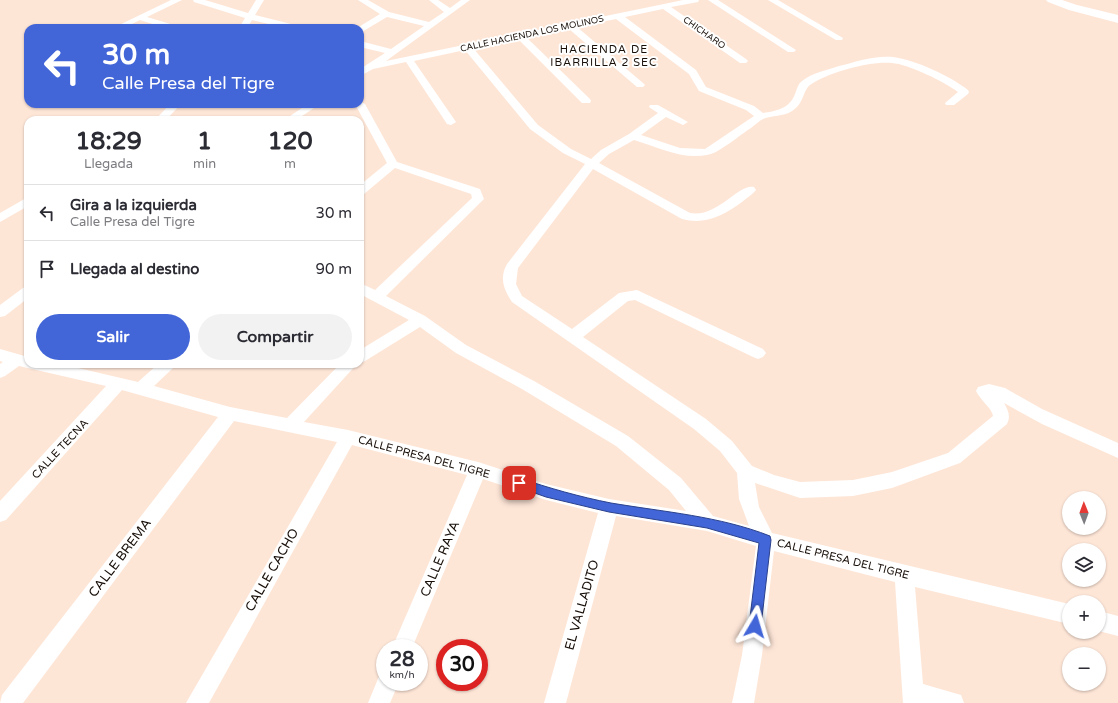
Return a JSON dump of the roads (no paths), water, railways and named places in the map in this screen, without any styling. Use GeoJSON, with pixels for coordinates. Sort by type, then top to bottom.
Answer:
{"type":"FeatureCollection","features":[{"type":"Feature","properties":{"kind":"street"},"geometry":{"type":"LineString","coordinates":[[127,24],[178,0]]}},
{"type":"Feature","properties":{"kind":"street"},"geometry":{"type":"LineString","coordinates":[[199,0],[251,17],[280,24]]}},
{"type":"Feature","properties":{"kind":"street"},"geometry":{"type":"LineString","coordinates":[[247,24],[260,0]]}},
{"type":"Feature","properties":{"kind":"street"},"geometry":{"type":"LineString","coordinates":[[362,0],[386,14],[430,25]]}},
{"type":"Feature","properties":{"kind":"street"},"geometry":{"type":"LineString","coordinates":[[433,0],[447,9]]}},
{"type":"Feature","properties":{"kind":"street"},"geometry":{"type":"LineString","coordinates":[[364,71],[430,25],[454,0]]}},
{"type":"Feature","properties":{"kind":"street"},"geometry":{"type":"LineString","coordinates":[[447,9],[466,0]]}},
{"type":"Feature","properties":{"kind":"street","name":"CALLE HACIENDA LOS MOLINOS"},"geometry":{"type":"LineString","coordinates":[[370,67],[695,0]]}},
{"type":"Feature","properties":{"kind":"street"},"geometry":{"type":"LineString","coordinates":[[712,0],[791,50]]}},
{"type":"Feature","properties":{"kind":"street"},"geometry":{"type":"LineString","coordinates":[[772,0],[838,38]]}},
{"type":"Feature","properties":{"kind":"street"},"geometry":{"type":"LineString","coordinates":[[1052,0],[1118,19]]}},
{"type":"Feature","properties":{"kind":"street","name":"CHICHARO"},"geometry":{"type":"LineString","coordinates":[[664,6],[743,61]]}},
{"type":"Feature","properties":{"kind":"street"},"geometry":{"type":"LineString","coordinates":[[364,28],[386,14]]}},
{"type":"Feature","properties":{"kind":"street"},"geometry":{"type":"LineString","coordinates":[[618,16],[693,72],[702,89],[750,108],[761,116]]}},
{"type":"Feature","properties":{"kind":"street"},"geometry":{"type":"LineString","coordinates":[[141,18],[161,24]]}},
{"type":"Feature","properties":{"kind":"street"},"geometry":{"type":"LineString","coordinates":[[570,26],[640,85]]}},
{"type":"Feature","properties":{"kind":"street"},"geometry":{"type":"LineString","coordinates":[[520,36],[586,101]]}},
{"type":"Feature","properties":{"kind":"street"},"geometry":{"type":"LineString","coordinates":[[364,45],[392,52]]}},
{"type":"Feature","properties":{"kind":"street"},"geometry":{"type":"LineString","coordinates":[[468,48],[534,127],[567,151],[620,178],[668,207],[695,219],[710,217],[750,190]]}},
{"type":"Feature","properties":{"kind":"street"},"geometry":{"type":"LineString","coordinates":[[409,60],[451,122]]}},
{"type":"Feature","properties":{"kind":"street"},"geometry":{"type":"LineString","coordinates":[[633,136],[681,151],[700,153],[708,152],[761,116],[788,110],[797,102],[804,84],[811,80],[833,71],[883,60],[894,60],[938,76],[960,87],[964,92],[950,103]]}},
{"type":"Feature","properties":{"kind":"street"},"geometry":{"type":"LineString","coordinates":[[654,107],[683,122]]}},
{"type":"Feature","properties":{"kind":"street"},"geometry":{"type":"LineString","coordinates":[[164,116],[172,108]]}},
{"type":"Feature","properties":{"kind":"street"},"geometry":{"type":"LineString","coordinates":[[296,116],[309,108]]}},
{"type":"Feature","properties":{"kind":"street"},"geometry":{"type":"LineString","coordinates":[[361,108],[368,127],[393,164],[476,192],[478,200],[377,296]]}},
{"type":"Feature","properties":{"kind":"street"},"geometry":{"type":"LineString","coordinates":[[665,113],[633,136],[605,152],[590,164],[512,267],[508,279],[509,289],[517,299],[700,424],[726,446],[746,471],[772,482],[800,490],[853,488],[892,480],[954,458],[1001,419],[1001,412],[995,403],[985,394],[984,390],[988,388],[995,390],[1026,408],[1118,451]]}},
{"type":"Feature","properties":{"kind":"street"},"geometry":{"type":"LineString","coordinates":[[364,187],[393,164]]}},
{"type":"Feature","properties":{"kind":"street"},"geometry":{"type":"LineString","coordinates":[[0,218],[24,203]]}},
{"type":"Feature","properties":{"kind":"street"},"geometry":{"type":"LineString","coordinates":[[364,290],[420,320],[461,349],[528,385],[622,441],[675,484],[707,523]]}},
{"type":"Feature","properties":{"kind":"street"},"geometry":{"type":"LineString","coordinates":[[0,312],[24,294]]}},
{"type":"Feature","properties":{"kind":"street"},"geometry":{"type":"LineString","coordinates":[[573,337],[624,296],[637,295],[758,353]]}},
{"type":"Feature","properties":{"kind":"street"},"geometry":{"type":"LineString","coordinates":[[364,355],[420,320]]}},
{"type":"Feature","properties":{"kind":"street"},"geometry":{"type":"LineString","coordinates":[[0,355],[22,361]]}},
{"type":"Feature","properties":{"kind":"street"},"geometry":{"type":"LineString","coordinates":[[0,372],[22,361]]}},
{"type":"Feature","properties":{"kind":"street","name":"CALLE PRESA DEL TIGRE"},"geometry":{"type":"LineString","coordinates":[[76,368],[120,383],[230,414],[348,437],[478,470],[546,492],[609,508],[707,523],[766,540],[904,575],[1062,612]]}},
{"type":"Feature","properties":{"kind":"street"},"geometry":{"type":"LineString","coordinates":[[141,389],[164,368]]}},
{"type":"Feature","properties":{"kind":"street"},"geometry":{"type":"LineString","coordinates":[[290,426],[345,368]]}},
{"type":"Feature","properties":{"kind":"street","name":"CALLE TECNA"},"geometry":{"type":"LineString","coordinates":[[0,514],[120,383]]}},
{"type":"Feature","properties":{"kind":"street","name":"CALLE BREMA"},"geometry":{"type":"LineString","coordinates":[[10,703],[230,414]]}},
{"type":"Feature","properties":{"kind":"street","name":"CALLE CACHO"},"geometry":{"type":"LineString","coordinates":[[197,703],[348,437]]}},
{"type":"Feature","properties":{"kind":"street","name":"CALLE RAYA"},"geometry":{"type":"LineString","coordinates":[[406,639],[478,470]]}},
{"type":"Feature","properties":{"kind":"street"},"geometry":{"type":"LineString","coordinates":[[743,703],[752,655],[766,540],[755,524],[748,504],[746,471]]}},
{"type":"Feature","properties":{"kind":"street","name":"EL VALLADITO"},"geometry":{"type":"LineString","coordinates":[[555,703],[609,508]]}},
{"type":"Feature","properties":{"kind":"street"},"geometry":{"type":"LineString","coordinates":[[904,575],[913,697],[953,703]]}},
{"type":"Feature","properties":{"kind":"street"},"geometry":{"type":"LineString","coordinates":[[1106,623],[1118,626]]}},
{"type":"Feature","properties":{"kind":"street"},"geometry":{"type":"LineString","coordinates":[[379,703],[384,691]]}},
{"type":"Feature","properties":{"kind":"district","name":"HACIENDA DE IBARRILLA 2 SEC"},"geometry":{"type":"Point","coordinates":[604,55]}}]}
